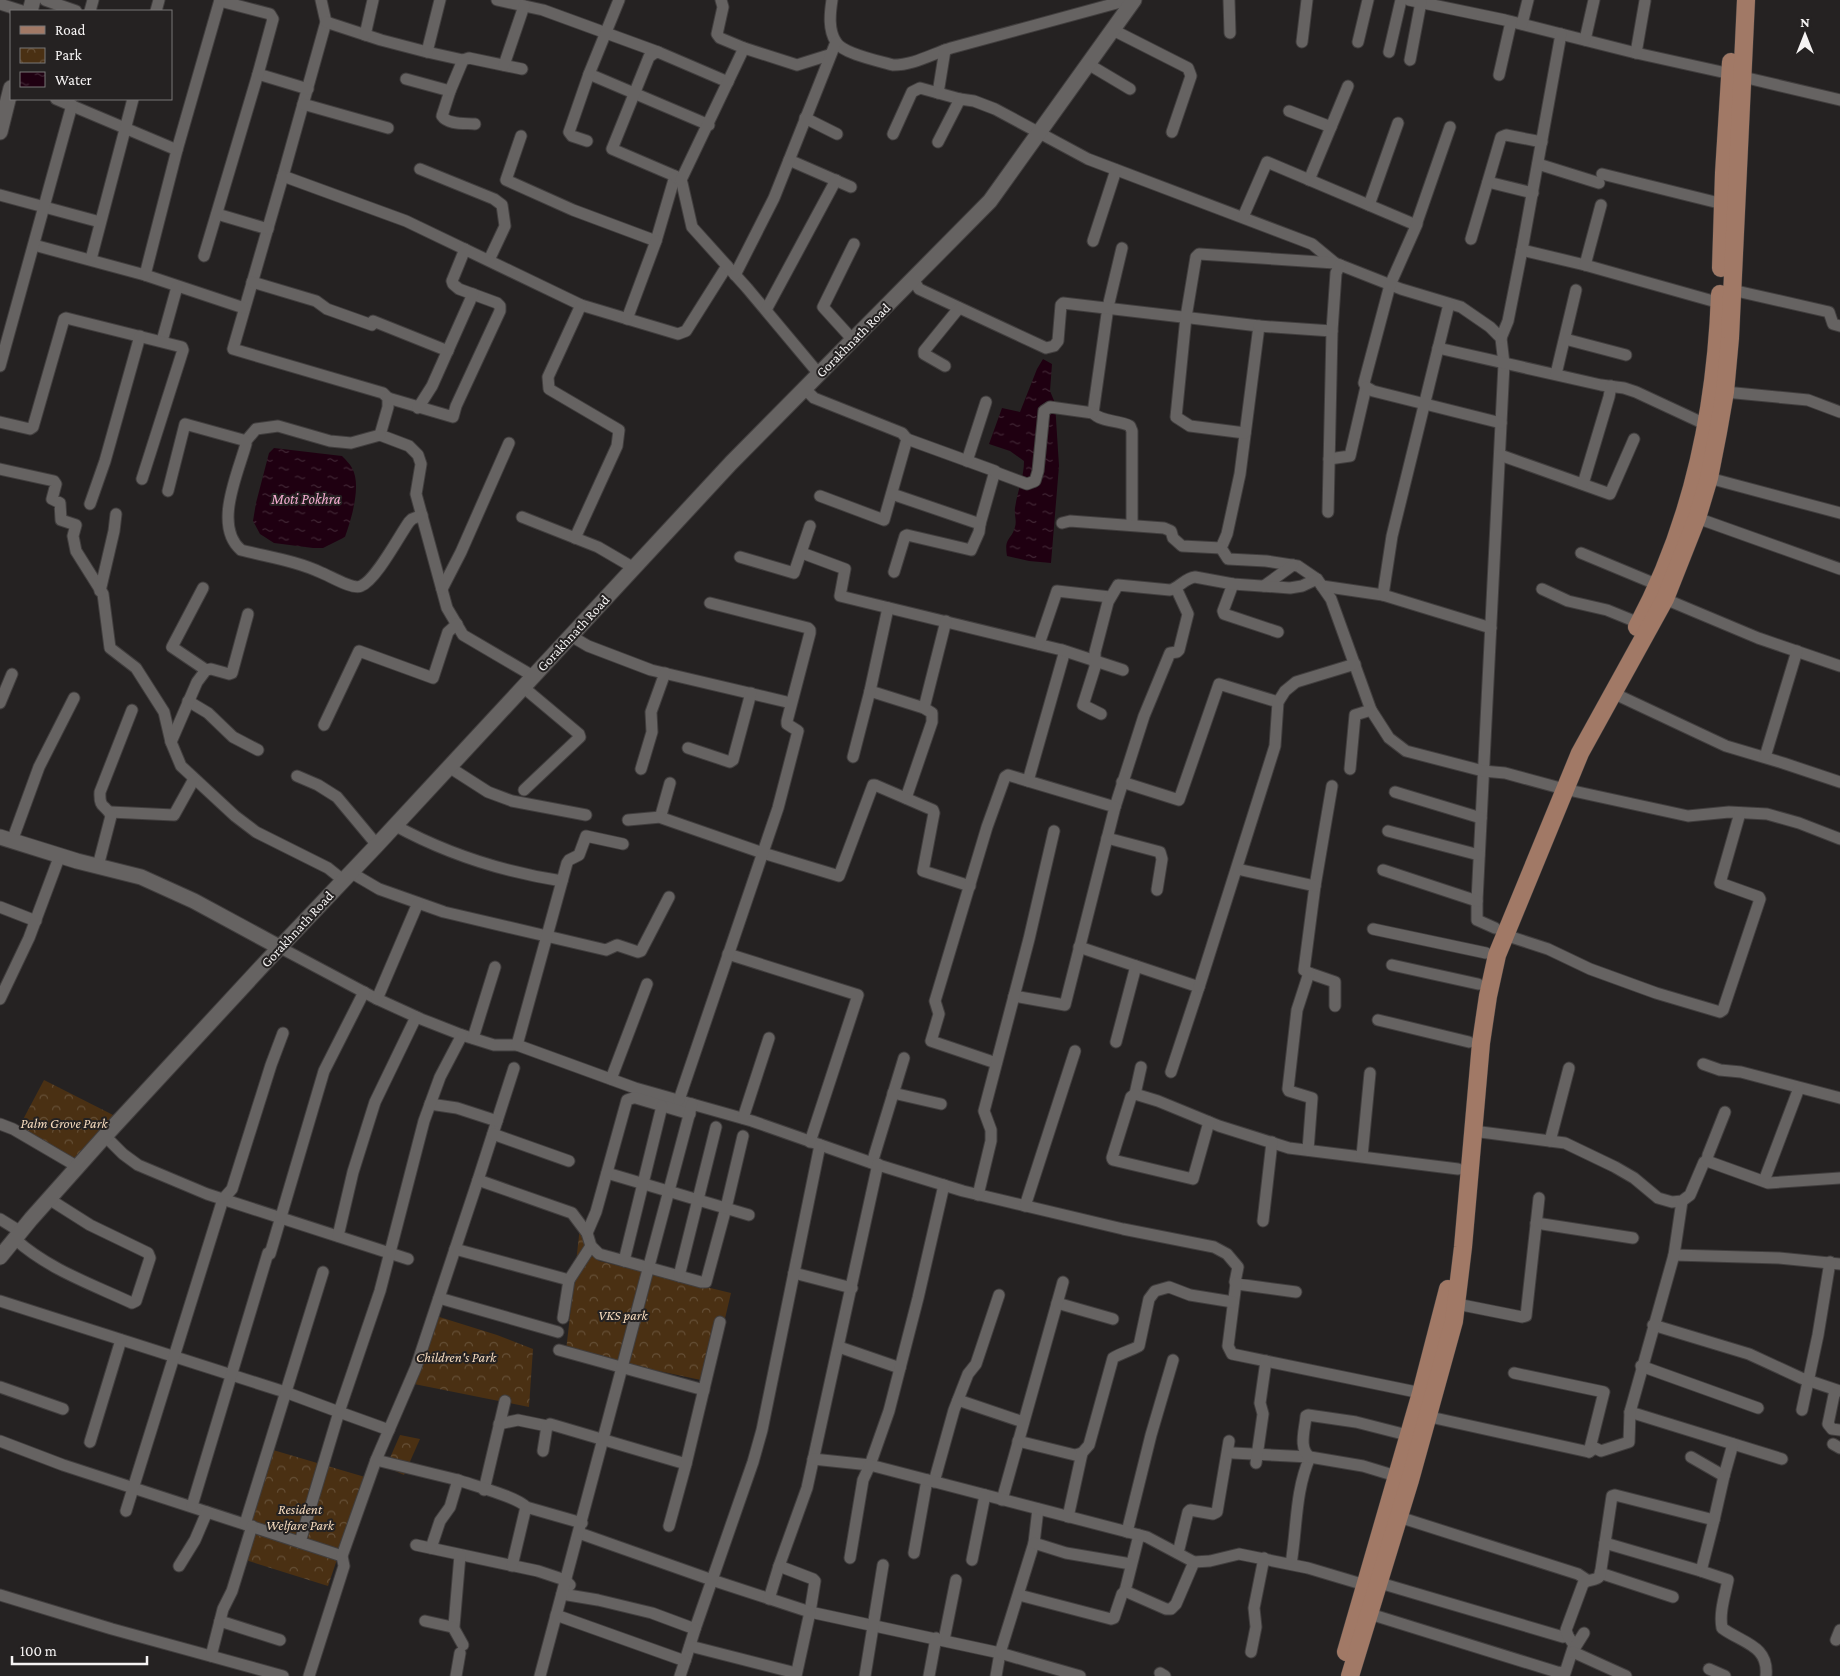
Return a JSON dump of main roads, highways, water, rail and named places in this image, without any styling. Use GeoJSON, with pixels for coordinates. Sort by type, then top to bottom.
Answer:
{"type":"FeatureCollection","features":[{"type":"Feature","properties":{"kind":"main road","name":"Gorakhnath Road"},"geometry":{"type":"LineString","coordinates":[[0,1257],[105,1136],[731,464],[990,201],[1134,0]]}},
{"type":"Feature","properties":{"kind":"main road"},"geometry":{"type":"LineString","coordinates":[[1339,1676],[1372,1584],[1399,1518],[1445,1306],[1450,1279],[1469,1042],[1478,984],[1486,953],[1500,932],[1559,788],[1613,693],[1697,518],[1709,478],[1725,392],[1732,290],[1737,75],[1734,0]]}},
{"type":"Feature","properties":{"kind":"main road"},"geometry":{"type":"LineString","coordinates":[[1559,788],[1565,760],[1639,623],[1661,592],[1689,499],[1707,425],[1714,383],[1720,304],[1723,204],[1746,0]]}},
{"type":"Feature","properties":{"kind":"main road"},"geometry":{"type":"LineString","coordinates":[[0,132],[2,115],[10,91]]}},
{"type":"Feature","properties":{"kind":"main road"},"geometry":{"type":"LineString","coordinates":[[6,839],[60,856],[140,877],[194,901],[280,947]]}},
{"type":"Feature","properties":{"kind":"main road"},"geometry":{"type":"LineString","coordinates":[[1427,1394],[1447,1348],[1456,1304],[1464,1247],[1481,1043],[1500,932]]}},
{"type":"Feature","properties":{"kind":"main road"},"geometry":{"type":"LineString","coordinates":[[1350,1676],[1370,1614],[1372,1584],[1396,1476],[1407,1436],[1421,1415]]}},
{"type":"Feature","properties":{"kind":"water"},"geometry":{"type":"Polygon","coordinates":[[[1043,359],[1052,364],[1050,391],[1055,403],[1059,466],[1051,563],[1007,556],[1006,545],[1016,525],[1015,508],[1024,461],[1010,451],[989,444],[1002,408],[1020,412],[1037,369],[1043,359]]]}},
{"type":"Feature","properties":{"kind":"water","name":"Moti Pokhra"},"geometry":{"type":"Polygon","coordinates":[[[274,448],[342,456],[349,463],[355,475],[356,493],[345,537],[323,548],[313,548],[274,543],[260,534],[253,521],[269,453],[274,448]]]}},
{"type":"Feature","properties":{"kind":"park label","name":"Palm Grove Park"},"geometry":{"type":"Point","coordinates":[64,1123]}},
{"type":"Feature","properties":{"kind":"park label","name":"VKS park"},"geometry":{"type":"Point","coordinates":[623,1315]}},
{"type":"Feature","properties":{"kind":"park label","name":"Children's Park"},"geometry":{"type":"Point","coordinates":[456,1357]}},
{"type":"Feature","properties":{"kind":"park label","name":"Resident Welfare Park"},"geometry":{"type":"Point","coordinates":[300,1518]}}]}
